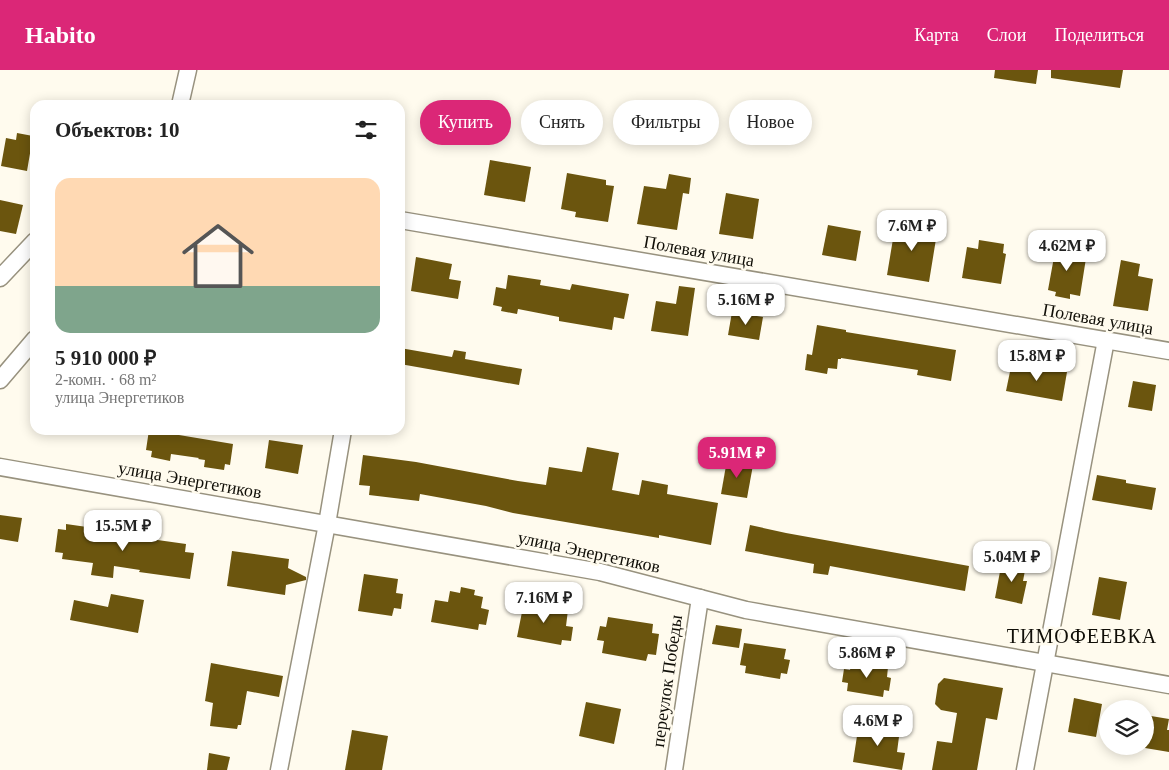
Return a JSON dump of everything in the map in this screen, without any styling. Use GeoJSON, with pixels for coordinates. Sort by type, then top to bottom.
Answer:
{"type":"FeatureCollection","features":[{"type":"Feature","properties":{"kind":"street"},"geometry":{"type":"LineString","coordinates":[[181,100],[188,70]]}},
{"type":"Feature","properties":{"kind":"street","name":"Полевая улица"},"geometry":{"type":"LineString","coordinates":[[405,221],[1169,351]]}},
{"type":"Feature","properties":{"kind":"street"},"geometry":{"type":"LineString","coordinates":[[0,278],[30,247]]}},
{"type":"Feature","properties":{"kind":"street"},"geometry":{"type":"LineString","coordinates":[[1025,770],[1106,340]]}},
{"type":"Feature","properties":{"kind":"street"},"geometry":{"type":"LineString","coordinates":[[0,380],[30,345]]}},
{"type":"Feature","properties":{"kind":"street"},"geometry":{"type":"LineString","coordinates":[[279,770],[327,524],[342,435]]}},
{"type":"Feature","properties":{"kind":"street","name":"улица Энергетиков"},"geometry":{"type":"LineString","coordinates":[[0,467],[600,572],[746,610],[1169,685]]}},
{"type":"Feature","properties":{"kind":"street","name":"переулок Победы"},"geometry":{"type":"LineString","coordinates":[[674,770],[700,598]]}},
{"type":"Feature","properties":{"kind":"building"},"geometry":{"type":"Polygon","coordinates":[[[995,70],[1038,70],[1036,84],[994,78],[995,70]]]}},
{"type":"Feature","properties":{"kind":"building"},"geometry":{"type":"Polygon","coordinates":[[[1051,70],[1123,70],[1120,88],[1051,78],[1051,70]]]}},
{"type":"Feature","properties":{"kind":"building"},"geometry":{"type":"Polygon","coordinates":[[[17,133],[30,135],[30,154],[27,171],[1,166],[6,138],[16,140],[17,133]]]}},
{"type":"Feature","properties":{"kind":"building"},"geometry":{"type":"Polygon","coordinates":[[[490,160],[531,167],[525,202],[484,195],[490,160]]]}},
{"type":"Feature","properties":{"kind":"building"},"geometry":{"type":"Polygon","coordinates":[[[567,173],[606,180],[606,185],[614,186],[608,222],[575,217],[576,212],[561,209],[567,173]]]}},
{"type":"Feature","properties":{"kind":"building"},"geometry":{"type":"Polygon","coordinates":[[[669,174],[691,178],[689,194],[683,193],[677,230],[637,224],[644,186],[666,189],[669,174]]]}},
{"type":"Feature","properties":{"kind":"building"},"geometry":{"type":"Polygon","coordinates":[[[726,193],[759,199],[753,239],[719,234],[726,193]]]}},
{"type":"Feature","properties":{"kind":"building"},"geometry":{"type":"Polygon","coordinates":[[[0,200],[23,205],[16,234],[0,231],[0,200]]]}},
{"type":"Feature","properties":{"kind":"building"},"geometry":{"type":"Polygon","coordinates":[[[896,221],[930,227],[928,238],[936,239],[929,282],[887,275],[896,221]]]}},
{"type":"Feature","properties":{"kind":"building"},"geometry":{"type":"Polygon","coordinates":[[[828,225],[861,231],[856,261],[822,255],[828,225]]]}},
{"type":"Feature","properties":{"kind":"building"},"geometry":{"type":"Polygon","coordinates":[[[979,240],[1004,244],[1003,253],[1006,254],[1001,284],[962,278],[967,247],[978,249],[979,240]]]}},
{"type":"Feature","properties":{"kind":"building"},"geometry":{"type":"Polygon","coordinates":[[[1056,246],[1087,252],[1080,296],[1070,294],[1070,299],[1055,296],[1056,292],[1048,290],[1056,246]]]}},
{"type":"Feature","properties":{"kind":"building"},"geometry":{"type":"Polygon","coordinates":[[[416,257],[452,264],[449,279],[461,281],[458,299],[411,291],[416,257]]]}},
{"type":"Feature","properties":{"kind":"building"},"geometry":{"type":"Polygon","coordinates":[[[1121,260],[1140,264],[1138,276],[1153,279],[1148,311],[1113,306],[1121,260]]]}},
{"type":"Feature","properties":{"kind":"building"},"geometry":{"type":"Polygon","coordinates":[[[508,275],[541,280],[540,285],[570,290],[572,284],[629,294],[624,319],[614,317],[612,330],[559,321],[559,317],[518,309],[517,314],[501,311],[502,307],[493,305],[496,287],[506,289],[508,275]]]}},
{"type":"Feature","properties":{"kind":"building"},"geometry":{"type":"Polygon","coordinates":[[[679,286],[695,288],[688,336],[651,331],[656,301],[676,304],[679,286]]]}},
{"type":"Feature","properties":{"kind":"building"},"geometry":{"type":"Polygon","coordinates":[[[732,312],[763,317],[759,340],[728,335],[732,312]]]}},
{"type":"Feature","properties":{"kind":"building"},"geometry":{"type":"Polygon","coordinates":[[[817,325],[846,330],[846,332],[956,350],[951,381],[917,375],[918,370],[841,358],[838,359],[837,369],[828,368],[827,374],[805,370],[807,354],[812,355],[817,325]]]}},
{"type":"Feature","properties":{"kind":"building"},"geometry":{"type":"Polygon","coordinates":[[[405,349],[452,357],[454,350],[466,352],[465,359],[522,369],[519,385],[405,365],[405,349]]]}},
{"type":"Feature","properties":{"kind":"building"},"geometry":{"type":"Polygon","coordinates":[[[1012,362],[1067,372],[1062,401],[1006,391],[1012,362]]]}},
{"type":"Feature","properties":{"kind":"building"},"geometry":{"type":"Polygon","coordinates":[[[1133,381],[1156,385],[1152,411],[1128,407],[1133,381]]]}},
{"type":"Feature","properties":{"kind":"building"},"geometry":{"type":"Polygon","coordinates":[[[148,435],[179,435],[233,444],[230,465],[225,464],[224,470],[204,467],[205,460],[199,458],[171,454],[170,461],[151,457],[152,451],[146,450],[148,435]]]}},
{"type":"Feature","properties":{"kind":"building"},"geometry":{"type":"Polygon","coordinates":[[[269,440],[303,445],[298,474],[265,468],[269,440]]]}},
{"type":"Feature","properties":{"kind":"building"},"geometry":{"type":"Polygon","coordinates":[[[587,447],[619,453],[612,490],[639,495],[642,480],[668,485],[667,494],[718,503],[711,545],[659,535],[659,538],[513,513],[420,494],[419,501],[369,495],[370,486],[359,485],[363,455],[416,462],[546,485],[549,467],[582,472],[587,447]]]}},
{"type":"Feature","properties":{"kind":"building"},"geometry":{"type":"Polygon","coordinates":[[[727,460],[753,465],[747,498],[721,494],[727,460]]]}},
{"type":"Feature","properties":{"kind":"building"},"geometry":{"type":"Polygon","coordinates":[[[1097,475],[1126,480],[1126,483],[1156,488],[1152,510],[1092,500],[1097,475]]]}},
{"type":"Feature","properties":{"kind":"building"},"geometry":{"type":"Polygon","coordinates":[[[0,515],[22,518],[18,542],[0,539],[0,515]]]}},
{"type":"Feature","properties":{"kind":"building"},"geometry":{"type":"Polygon","coordinates":[[[66,524],[186,544],[185,552],[194,553],[190,579],[139,572],[140,570],[114,566],[113,578],[91,575],[93,563],[62,559],[63,553],[55,552],[58,529],[66,530],[66,524]]]}},
{"type":"Feature","properties":{"kind":"building"},"geometry":{"type":"Polygon","coordinates":[[[750,525],[969,566],[965,591],[830,566],[828,575],[813,573],[814,564],[745,551],[750,525]]]}},
{"type":"Feature","properties":{"kind":"building"},"geometry":{"type":"Polygon","coordinates":[[[232,551],[289,559],[288,568],[306,577],[306,580],[286,585],[285,595],[227,586],[232,551]]]}},
{"type":"Feature","properties":{"kind":"building"},"geometry":{"type":"Polygon","coordinates":[[[1002,561],[1026,565],[1023,581],[1027,581],[1022,604],[995,598],[1002,561]]]}},
{"type":"Feature","properties":{"kind":"building"},"geometry":{"type":"Polygon","coordinates":[[[364,574],[398,579],[396,593],[403,594],[401,609],[394,608],[392,616],[358,611],[364,574]]]}},
{"type":"Feature","properties":{"kind":"building"},"geometry":{"type":"Polygon","coordinates":[[[1099,577],[1127,582],[1120,620],[1092,615],[1099,577]]]}},
{"type":"Feature","properties":{"kind":"building"},"geometry":{"type":"Polygon","coordinates":[[[461,587],[475,590],[474,595],[483,597],[481,608],[489,610],[486,625],[479,624],[478,630],[431,622],[435,600],[448,602],[450,591],[460,593],[461,587]]]}},
{"type":"Feature","properties":{"kind":"building"},"geometry":{"type":"Polygon","coordinates":[[[111,594],[144,600],[138,633],[70,620],[74,600],[108,607],[111,594]]]}},
{"type":"Feature","properties":{"kind":"building"},"geometry":{"type":"Polygon","coordinates":[[[524,602],[568,610],[566,626],[573,627],[571,641],[562,640],[561,645],[517,637],[524,602]]]}},
{"type":"Feature","properties":{"kind":"building"},"geometry":{"type":"Polygon","coordinates":[[[608,617],[653,624],[652,633],[659,634],[656,655],[648,654],[646,661],[602,653],[604,641],[597,640],[600,626],[606,627],[608,617]]]}},
{"type":"Feature","properties":{"kind":"building"},"geometry":{"type":"Polygon","coordinates":[[[716,625],[742,629],[739,648],[712,644],[716,625]]]}},
{"type":"Feature","properties":{"kind":"building"},"geometry":{"type":"Polygon","coordinates":[[[744,643],[786,649],[784,659],[790,660],[787,674],[781,673],[780,679],[745,673],[746,666],[740,665],[744,643]]]}},
{"type":"Feature","properties":{"kind":"building"},"geometry":{"type":"Polygon","coordinates":[[[852,661],[888,667],[887,677],[891,678],[889,691],[884,690],[883,697],[847,691],[848,683],[842,682],[844,669],[850,670],[852,661]]]}},
{"type":"Feature","properties":{"kind":"building"},"geometry":{"type":"Polygon","coordinates":[[[211,663],[283,676],[279,697],[247,691],[241,725],[238,725],[237,729],[210,726],[213,703],[205,701],[211,663]]]}},
{"type":"Feature","properties":{"kind":"building"},"geometry":{"type":"Polygon","coordinates":[[[944,678],[1003,688],[997,720],[986,718],[977,770],[932,770],[937,741],[952,743],[957,713],[941,710],[935,704],[938,684],[944,678]]]}},
{"type":"Feature","properties":{"kind":"building"},"geometry":{"type":"Polygon","coordinates":[[[1074,698],[1099,703],[1099,720],[1096,737],[1068,732],[1074,698]]]}},
{"type":"Feature","properties":{"kind":"building"},"geometry":{"type":"Polygon","coordinates":[[[586,702],[621,709],[614,744],[579,736],[586,702]]]}},
{"type":"Feature","properties":{"kind":"building"},"geometry":{"type":"Polygon","coordinates":[[[1154,716],[1169,719],[1167,730],[1169,730],[1169,752],[1154,750],[1154,716]]]}},
{"type":"Feature","properties":{"kind":"building"},"geometry":{"type":"Polygon","coordinates":[[[859,723],[900,729],[897,752],[905,753],[902,770],[853,762],[859,723]]]}},
{"type":"Feature","properties":{"kind":"building"},"geometry":{"type":"Polygon","coordinates":[[[352,730],[388,736],[382,770],[345,770],[352,730]]]}},
{"type":"Feature","properties":{"kind":"building"},"geometry":{"type":"Polygon","coordinates":[[[209,753],[230,757],[227,770],[207,770],[209,753]]]}},
{"type":"Feature","properties":{"kind":"district","name":"ТИМОФЕЕВКА"},"geometry":{"type":"Point","coordinates":[1082,636]}}]}
